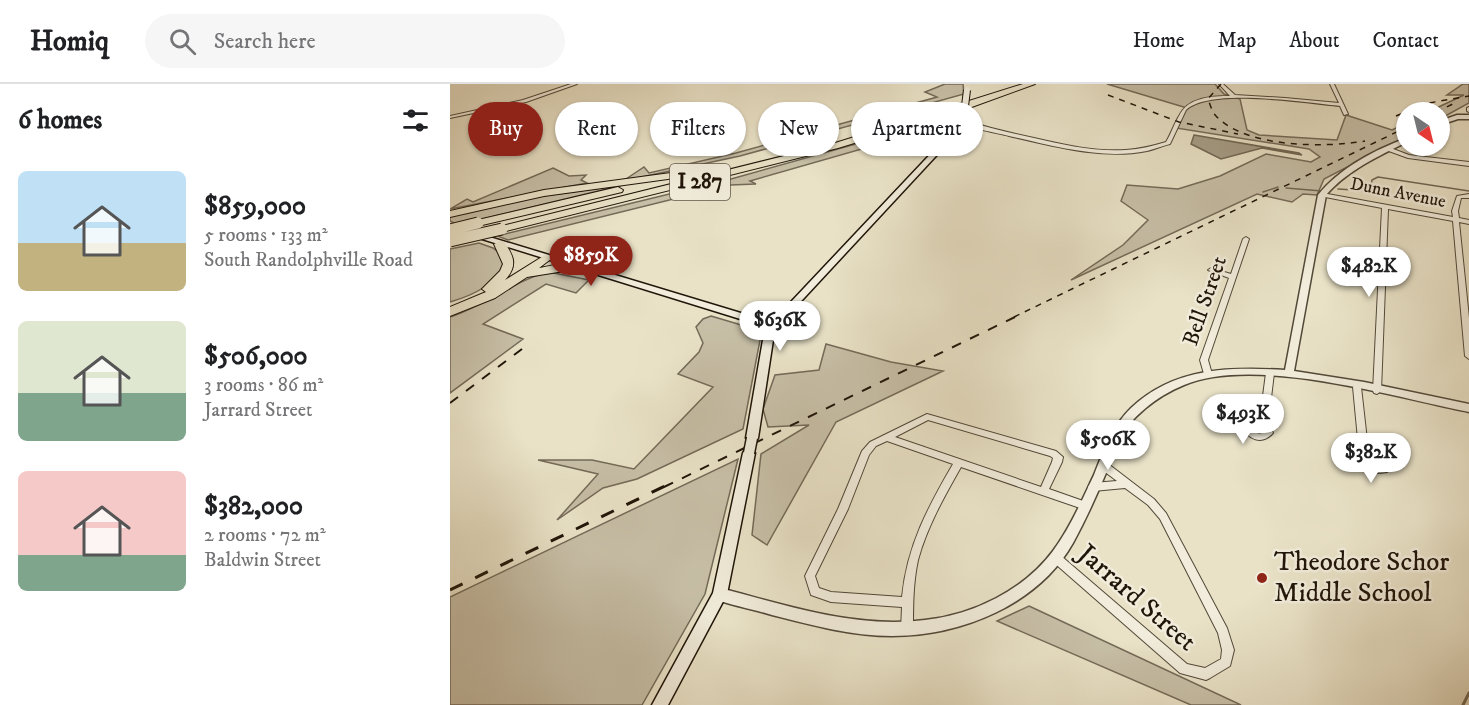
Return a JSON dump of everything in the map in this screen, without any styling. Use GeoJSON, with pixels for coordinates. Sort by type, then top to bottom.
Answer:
{"type":"FeatureCollection","features":[{"type":"Feature","properties":{"kind":"highway","name":"I 287"},"geometry":{"type":"LineString","coordinates":[[450,229],[693,173],[870,127],[1006,84]]}},
{"type":"Feature","properties":{"kind":"highway","name":"I 287"},"geometry":{"type":"LineString","coordinates":[[450,244],[502,229],[812,153],[925,120],[1031,84]]}},
{"type":"Feature","properties":{"kind":"highway"},"geometry":{"type":"LineString","coordinates":[[450,212],[544,193],[693,173]]}},
{"type":"Feature","properties":{"kind":"highway"},"geometry":{"type":"LineString","coordinates":[[486,291],[505,274],[509,266],[509,256],[500,244]]}},
{"type":"Feature","properties":{"kind":"highway"},"geometry":{"type":"LineString","coordinates":[[514,282],[542,258]]}},
{"type":"Feature","properties":{"kind":"highway"},"geometry":{"type":"LineString","coordinates":[[450,306],[486,291],[542,258]]}},
{"type":"Feature","properties":{"kind":"highway"},"geometry":{"type":"LineString","coordinates":[[450,312],[483,300],[514,282],[546,269],[577,268]]}},
{"type":"Feature","properties":{"kind":"street"},"geometry":{"type":"LineString","coordinates":[[450,117],[515,103],[575,84]]}},
{"type":"Feature","properties":{"kind":"street"},"geometry":{"type":"LineString","coordinates":[[1221,84],[1233,96]]}},
{"type":"Feature","properties":{"kind":"street"},"geometry":{"type":"LineString","coordinates":[[1332,84],[1346,114]]}},
{"type":"Feature","properties":{"kind":"street"},"geometry":{"type":"LineString","coordinates":[[965,102],[967,87]]}},
{"type":"Feature","properties":{"kind":"street"},"geometry":{"type":"LineString","coordinates":[[983,128],[1093,150],[1144,152],[1168,143],[1189,105],[1208,99],[1233,96],[1342,105]]}},
{"type":"Feature","properties":{"kind":"street"},"geometry":{"type":"LineString","coordinates":[[1450,119],[1469,117]]}},
{"type":"Feature","properties":{"kind":"street"},"geometry":{"type":"LineString","coordinates":[[1289,373],[1322,195],[1333,181],[1349,169],[1396,145]]}},
{"type":"Feature","properties":{"kind":"street"},"geometry":{"type":"LineString","coordinates":[[1388,149],[1408,156],[1469,164]]}},
{"type":"Feature","properties":{"kind":"street"},"geometry":{"type":"LineString","coordinates":[[660,705],[720,594],[752,438],[768,340],[775,324],[930,156]]}},
{"type":"Feature","properties":{"kind":"street","name":"Dunn Avenue"},"geometry":{"type":"LineString","coordinates":[[1322,195],[1469,222]]}},
{"type":"Feature","properties":{"kind":"street"},"geometry":{"type":"LineString","coordinates":[[1469,196],[1458,198],[1456,219],[1469,357]]}},
{"type":"Feature","properties":{"kind":"street"},"geometry":{"type":"LineString","coordinates":[[1377,391],[1385,206]]}},
{"type":"Feature","properties":{"kind":"street"},"geometry":{"type":"LineString","coordinates":[[450,229],[753,321],[775,324]]}},
{"type":"Feature","properties":{"kind":"street","name":"Bell Street"},"geometry":{"type":"LineString","coordinates":[[1208,374],[1204,360],[1245,239]]}},
{"type":"Feature","properties":{"kind":"street"},"geometry":{"type":"LineString","coordinates":[[1211,270],[1231,276]]}},
{"type":"Feature","properties":{"kind":"street"},"geometry":{"type":"LineString","coordinates":[[720,594],[852,627],[907,630],[950,623],[986,610],[1028,585],[1056,558],[1068,541],[1083,505],[1104,466],[1113,439],[1131,414],[1145,401],[1184,380],[1208,374],[1242,371],[1289,373],[1469,408]]}},
{"type":"Feature","properties":{"kind":"street"},"geometry":{"type":"LineString","coordinates":[[1264,423],[1270,373]]}},
{"type":"Feature","properties":{"kind":"street"},"geometry":{"type":"LineString","coordinates":[[1357,387],[1364,452]]}},
{"type":"Feature","properties":{"kind":"street"},"geometry":{"type":"LineString","coordinates":[[906,602],[831,597],[815,591],[810,576],[843,509],[865,453],[873,444],[927,417],[1053,453],[1058,457],[1057,462],[1042,492]]}},
{"type":"Feature","properties":{"kind":"street"},"geometry":{"type":"LineString","coordinates":[[888,438],[1083,505]]}},
{"type":"Feature","properties":{"kind":"street"},"geometry":{"type":"LineString","coordinates":[[907,630],[906,602],[910,564],[920,536],[958,463]]}},
{"type":"Feature","properties":{"kind":"street","name":"Jarrard Street"},"geometry":{"type":"LineString","coordinates":[[1056,558],[1184,669],[1206,674],[1226,662],[1228,650],[1223,632],[1163,516],[1151,501],[1104,466]]}},
{"type":"Feature","properties":{"kind":"street"},"geometry":{"type":"LineString","coordinates":[[1093,487],[1126,484]]}},
{"type":"Feature","properties":{"kind":"shaded area"},"geometry":{"type":"Polygon","coordinates":[[[945,84],[963,84],[964,94],[935,102],[919,102],[937,97],[925,92],[945,84]]]}},
{"type":"Feature","properties":{"kind":"shaded area"},"geometry":{"type":"Polygon","coordinates":[[[1107,84],[1215,84],[1224,94],[1240,99],[1247,130],[1259,135],[1337,140],[1346,115],[1392,130],[1396,128],[1396,142],[1324,179],[1317,195],[1303,194],[1292,202],[1257,194],[1071,280],[1123,245],[1148,220],[1121,201],[1127,185],[1178,189],[1220,176],[1266,154],[1311,162],[1320,157],[1309,149],[1176,128],[1187,108],[1107,84]]]}},
{"type":"Feature","properties":{"kind":"shaded area"},"geometry":{"type":"Polygon","coordinates":[[[1463,84],[1469,84],[1469,103],[1450,113],[1449,102],[1464,95],[1447,95],[1463,84]]]}},
{"type":"Feature","properties":{"kind":"shaded area"},"geometry":{"type":"Polygon","coordinates":[[[851,121],[851,125],[839,129],[839,124],[851,121]]]}},
{"type":"Feature","properties":{"kind":"shaded area"},"geometry":{"type":"Polygon","coordinates":[[[1194,135],[1302,155],[1262,148],[1221,159],[1191,144],[1194,135]]]}},
{"type":"Feature","properties":{"kind":"shaded area"},"geometry":{"type":"Polygon","coordinates":[[[851,145],[851,152],[839,155],[839,149],[851,145]]]}},
{"type":"Feature","properties":{"kind":"shaded area"},"geometry":{"type":"Polygon","coordinates":[[[758,147],[758,151],[746,154],[746,150],[758,147]]]}},
{"type":"Feature","properties":{"kind":"shaded area"},"geometry":{"type":"Polygon","coordinates":[[[723,156],[740,156],[623,181],[644,167],[649,173],[723,156]]]}},
{"type":"Feature","properties":{"kind":"shaded area"},"geometry":{"type":"Polygon","coordinates":[[[813,156],[837,156],[750,181],[756,184],[730,185],[508,240],[497,236],[731,179],[813,156]]]}},
{"type":"Feature","properties":{"kind":"shaded area"},"geometry":{"type":"Polygon","coordinates":[[[553,168],[569,176],[586,175],[581,180],[587,183],[450,209],[467,199],[473,202],[553,168]]]}},
{"type":"Feature","properties":{"kind":"shaded area"},"geometry":{"type":"Polygon","coordinates":[[[623,185],[458,225],[450,221],[450,216],[529,198],[623,185]]]}},
{"type":"Feature","properties":{"kind":"shaded area"},"geometry":{"type":"Polygon","coordinates":[[[479,243],[493,248],[507,259],[503,268],[484,287],[450,302],[450,249],[479,243]]]}},
{"type":"Feature","properties":{"kind":"shaded area"},"geometry":{"type":"Polygon","coordinates":[[[549,272],[589,280],[576,293],[546,284],[483,324],[523,339],[450,393],[450,317],[524,281],[549,272]]]}},
{"type":"Feature","properties":{"kind":"shaded area"},"geometry":{"type":"Polygon","coordinates":[[[711,316],[748,327],[761,335],[743,429],[637,479],[603,488],[557,520],[598,474],[538,460],[592,460],[634,469],[713,387],[678,374],[699,352],[703,343],[696,327],[703,319],[711,316]]]}},
{"type":"Feature","properties":{"kind":"shaded area"},"geometry":{"type":"Polygon","coordinates":[[[826,344],[891,362],[943,371],[836,422],[767,545],[752,535],[761,454],[809,425],[768,427],[763,409],[775,375],[819,370],[826,344]]]}},
{"type":"Feature","properties":{"kind":"shaded area"},"geometry":{"type":"Polygon","coordinates":[[[738,459],[705,594],[642,705],[450,705],[450,597],[738,459]]]}},
{"type":"Feature","properties":{"kind":"shaded area"},"geometry":{"type":"Polygon","coordinates":[[[1029,606],[1241,705],[1191,705],[997,621],[1029,606]]]}},
{"type":"Feature","properties":{"kind":"waterway"},"geometry":{"type":"LineString","coordinates":[[1338,189],[1370,191],[1372,180],[1378,177],[1469,191]]}},
{"type":"Feature","properties":{"kind":"waterway"},"geometry":{"type":"LineString","coordinates":[[1263,192],[1278,187]]}},
{"type":"Feature","properties":{"kind":"waterway"},"geometry":{"type":"LineString","coordinates":[[1286,188],[1322,191]]}},
{"type":"Feature","properties":{"kind":"waterway"},"geometry":{"type":"LineString","coordinates":[[1463,705],[1469,693]]}},
{"type":"Feature","properties":{"kind":"railway"},"geometry":{"type":"LineString","coordinates":[[1221,84],[1208,99],[1212,110],[1229,127],[1246,134],[1266,140],[1308,145],[1365,141]]}},
{"type":"Feature","properties":{"kind":"railway"},"geometry":{"type":"LineString","coordinates":[[1108,95],[1179,122],[1238,134]]}},
{"type":"Feature","properties":{"kind":"railway"},"geometry":{"type":"LineString","coordinates":[[1435,102],[1469,96]]}},
{"type":"Feature","properties":{"kind":"railway"},"geometry":{"type":"LineString","coordinates":[[1450,105],[1455,103]]}},
{"type":"Feature","properties":{"kind":"railway"},"geometry":{"type":"LineString","coordinates":[[1014,317],[1396,132]]}},
{"type":"Feature","properties":{"kind":"railway"},"geometry":{"type":"LineString","coordinates":[[664,487],[1017,316]]}},
{"type":"Feature","properties":{"kind":"railway"},"geometry":{"type":"LineString","coordinates":[[450,403],[526,346]]}},
{"type":"Feature","properties":{"kind":"railway"},"geometry":{"type":"LineString","coordinates":[[450,590],[667,485]]}},
{"type":"Feature","properties":{"kind":"place","name":"Theodore Schor Middle School"},"geometry":{"type":"Point","coordinates":[1262,578]}}]}
